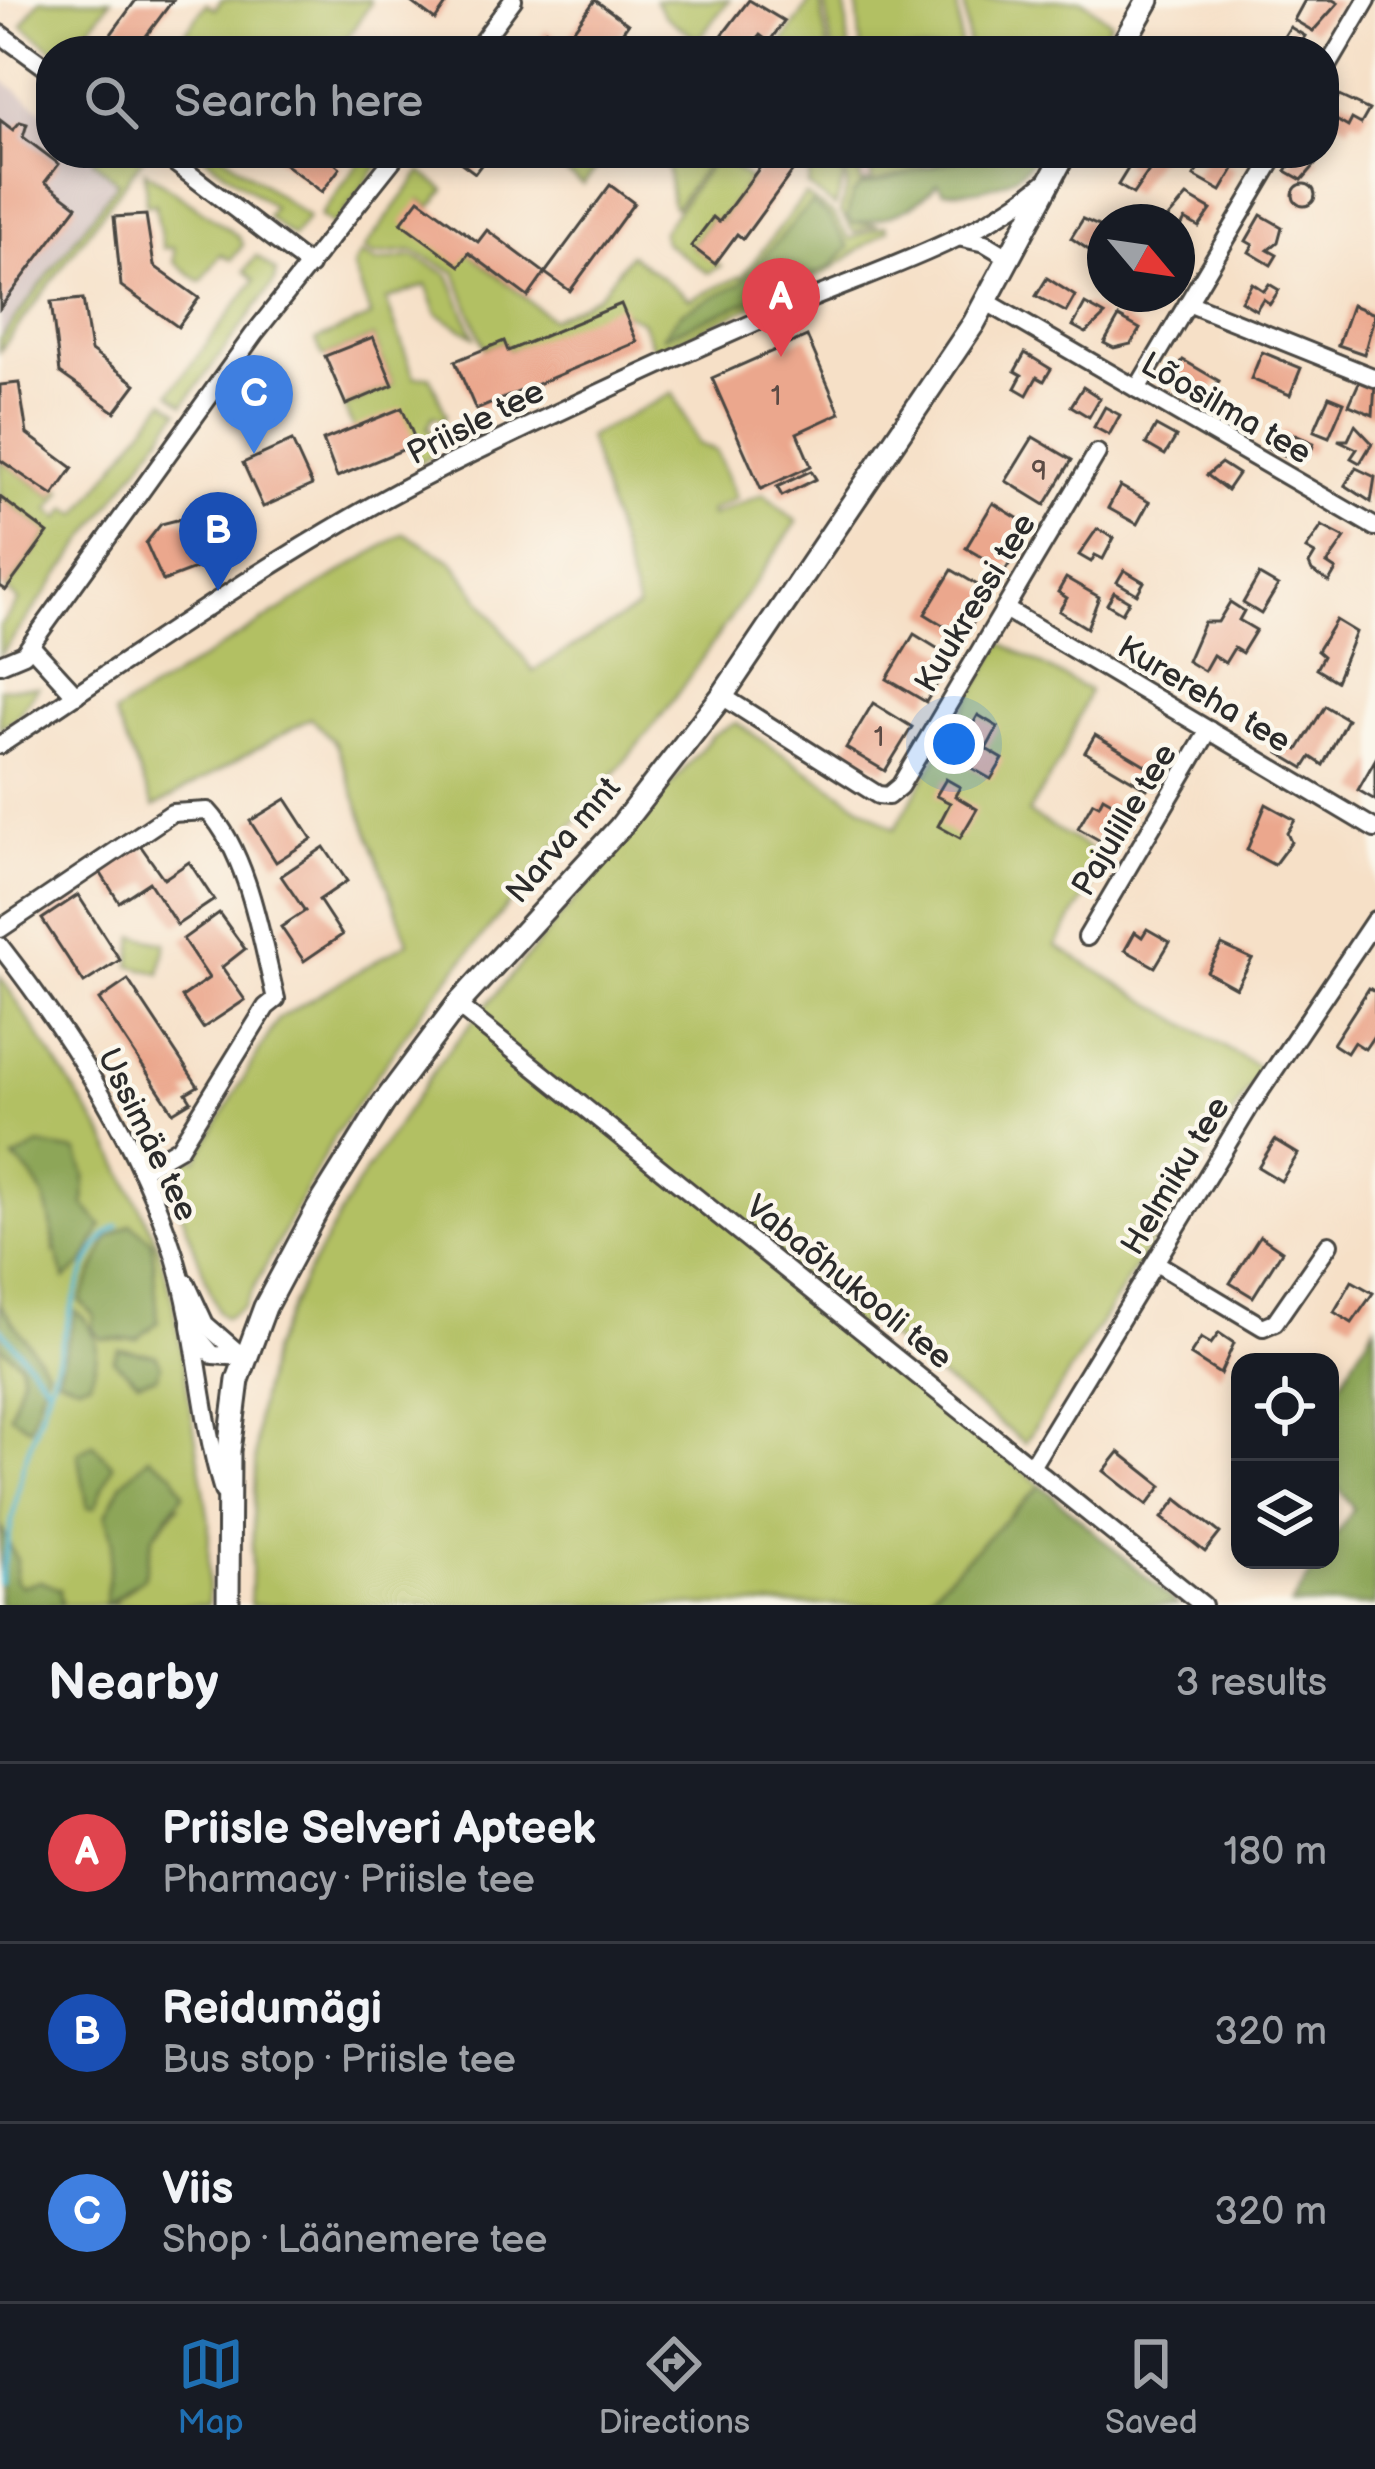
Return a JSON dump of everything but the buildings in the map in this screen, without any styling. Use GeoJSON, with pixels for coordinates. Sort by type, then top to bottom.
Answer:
{"type":"FeatureCollection","features":[{"type":"Feature","properties":{"kind":"main road"},"geometry":{"type":"LineString","coordinates":[[1127,36],[1143,7]]}},
{"type":"Feature","properties":{"kind":"main road","name":"Narva mnt"},"geometry":{"type":"LineString","coordinates":[[228,1605],[232,1415],[243,1357],[318,1208],[382,1104],[457,1005],[620,827],[722,696],[987,302],[1058,168]]}},
{"type":"Feature","properties":{"kind":"street"},"geometry":{"type":"LineString","coordinates":[[486,36],[513,0]]}},
{"type":"Feature","properties":{"kind":"street"},"geometry":{"type":"LineString","coordinates":[[1339,48],[1367,0]]}},
{"type":"Feature","properties":{"kind":"street"},"geometry":{"type":"LineString","coordinates":[[0,34],[36,60]]}},
{"type":"Feature","properties":{"kind":"street"},"geometry":{"type":"LineString","coordinates":[[182,168],[310,266]]}},
{"type":"Feature","properties":{"kind":"street"},"geometry":{"type":"LineString","coordinates":[[0,664],[17,660],[31,646],[254,334],[386,168]]}},
{"type":"Feature","properties":{"kind":"street"},"geometry":{"type":"LineString","coordinates":[[1195,290],[1268,168]]}},
{"type":"Feature","properties":{"kind":"street","name":"Priisle tee"},"geometry":{"type":"LineString","coordinates":[[0,746],[254,581],[466,456],[700,346],[957,237],[1054,176]]}},
{"type":"Feature","properties":{"kind":"street"},"geometry":{"type":"LineString","coordinates":[[982,224],[1004,232],[1013,253]]}},
{"type":"Feature","properties":{"kind":"street"},"geometry":{"type":"LineString","coordinates":[[957,237],[1013,253]]}},
{"type":"Feature","properties":{"kind":"street","name":"Lõosilma tee"},"geometry":{"type":"LineString","coordinates":[[987,302],[1375,527]]}},
{"type":"Feature","properties":{"kind":"street"},"geometry":{"type":"LineString","coordinates":[[1195,305],[1375,378]]}},
{"type":"Feature","properties":{"kind":"street"},"geometry":{"type":"LineString","coordinates":[[1137,389],[1182,312]]}},
{"type":"Feature","properties":{"kind":"street","name":"Kuukressi tee"},"geometry":{"type":"LineString","coordinates":[[722,696],[878,795],[888,796],[900,786],[1097,452]]}},
{"type":"Feature","properties":{"kind":"street","name":"Kurereha tee"},"geometry":{"type":"LineString","coordinates":[[1005,609],[1375,829]]}},
{"type":"Feature","properties":{"kind":"street"},"geometry":{"type":"LineString","coordinates":[[31,646],[76,695]]}},
{"type":"Feature","properties":{"kind":"street","name":"Pajulille tee"},"geometry":{"type":"LineString","coordinates":[[1088,938],[1209,730]]}},
{"type":"Feature","properties":{"kind":"street"},"geometry":{"type":"LineString","coordinates":[[0,929],[172,813],[208,812],[220,824],[257,916],[276,999],[254,1025],[178,1148],[141,1170]]}},
{"type":"Feature","properties":{"kind":"street","name":"Helmiku tee"},"geometry":{"type":"LineString","coordinates":[[1032,1465],[1250,1106],[1375,920]]}},
{"type":"Feature","properties":{"kind":"street","name":"Ussimäe tee"},"geometry":{"type":"LineString","coordinates":[[0,946],[71,1043],[141,1170],[176,1260],[229,1509]]}},
{"type":"Feature","properties":{"kind":"street","name":"Vabaõhukooli tee"},"geometry":{"type":"LineString","coordinates":[[457,1005],[1203,1605]]}},
{"type":"Feature","properties":{"kind":"street"},"geometry":{"type":"LineString","coordinates":[[1156,1263],[1263,1327],[1275,1322],[1329,1244]]}},
{"type":"Feature","properties":{"kind":"street"},"geometry":{"type":"LineString","coordinates":[[176,1260],[206,1324],[243,1357]]}},
{"type":"Feature","properties":{"kind":"street"},"geometry":{"type":"LineString","coordinates":[[219,1335],[244,1331],[265,1307]]}},
{"type":"Feature","properties":{"kind":"street"},"geometry":{"type":"LineString","coordinates":[[188,1322],[207,1352],[224,1359],[243,1357]]}},
{"type":"Feature","properties":{"kind":"shaded area"},"geometry":{"type":"Polygon","coordinates":[[[0,77],[36,106],[36,168],[114,168],[125,177],[0,346],[0,77]]]}},
{"type":"Feature","properties":{"kind":"shaded area"},"geometry":{"type":"Polygon","coordinates":[[[856,168],[928,168],[861,186],[856,168]]]}},
{"type":"Feature","properties":{"kind":"green space"},"geometry":{"type":"Polygon","coordinates":[[[40,0],[111,0],[83,36],[36,36],[22,25],[40,0]]]}},
{"type":"Feature","properties":{"kind":"green space"},"geometry":{"type":"Polygon","coordinates":[[[222,0],[369,0],[370,4],[348,36],[183,36],[206,4],[215,9],[222,0]]]}},
{"type":"Feature","properties":{"kind":"green space"},"geometry":{"type":"Polygon","coordinates":[[[655,0],[729,0],[701,36],[692,36],[665,16],[655,0]]]}},
{"type":"Feature","properties":{"kind":"green space"},"geometry":{"type":"Polygon","coordinates":[[[811,0],[820,0],[826,36],[787,36],[811,0]]]}},
{"type":"Feature","properties":{"kind":"green space"},"geometry":{"type":"Polygon","coordinates":[[[825,0],[845,0],[848,36],[830,36],[825,0]]]}},
{"type":"Feature","properties":{"kind":"green space"},"geometry":{"type":"Polygon","coordinates":[[[857,0],[957,0],[960,36],[860,36],[857,0]]]}},
{"type":"Feature","properties":{"kind":"green space"},"geometry":{"type":"Polygon","coordinates":[[[964,0],[1082,0],[1111,22],[1103,36],[968,36],[964,0]]]}},
{"type":"Feature","properties":{"kind":"green space"},"geometry":{"type":"Polygon","coordinates":[[[102,168],[136,168],[0,351],[0,339],[118,182],[102,168]]]}},
{"type":"Feature","properties":{"kind":"green space"},"geometry":{"type":"Polygon","coordinates":[[[220,168],[241,168],[308,217],[293,237],[267,217],[273,207],[220,168]]]}},
{"type":"Feature","properties":{"kind":"green space"},"geometry":{"type":"Polygon","coordinates":[[[355,168],[376,168],[334,226],[320,216],[355,168]]]}},
{"type":"Feature","properties":{"kind":"green space"},"geometry":{"type":"Polygon","coordinates":[[[560,168],[596,168],[583,185],[560,168]]]}},
{"type":"Feature","properties":{"kind":"green space"},"geometry":{"type":"Polygon","coordinates":[[[668,168],[704,168],[675,208],[668,168]]]}},
{"type":"Feature","properties":{"kind":"green space"},"geometry":{"type":"Polygon","coordinates":[[[708,168],[734,168],[750,180],[719,222],[712,218],[691,246],[721,266],[708,273],[664,242],[662,232],[708,168]]]}},
{"type":"Feature","properties":{"kind":"green space"},"geometry":{"type":"Polygon","coordinates":[[[811,168],[842,168],[835,207],[808,186],[811,168]]]}},
{"type":"Feature","properties":{"kind":"green space"},"geometry":{"type":"Polygon","coordinates":[[[846,168],[859,168],[861,183],[872,181],[871,168],[928,168],[861,186],[853,224],[878,224],[854,233],[840,212],[847,188],[846,168]]]}},
{"type":"Feature","properties":{"kind":"green space"},"geometry":{"type":"Polygon","coordinates":[[[928,168],[1025,168],[983,189],[943,191],[938,183],[910,207],[853,224],[847,217],[852,195],[861,186],[928,168]]]}},
{"type":"Feature","properties":{"kind":"green space"},"geometry":{"type":"Polygon","coordinates":[[[145,171],[238,236],[243,245],[231,260],[221,254],[201,282],[174,262],[174,248],[163,248],[155,204],[146,205],[145,171]]]}},
{"type":"Feature","properties":{"kind":"green space"},"geometry":{"type":"Polygon","coordinates":[[[421,172],[445,190],[431,207],[419,199],[469,253],[551,319],[599,295],[630,254],[690,299],[743,275],[805,195],[833,214],[850,239],[886,225],[888,230],[827,272],[654,350],[642,321],[625,313],[508,351],[504,341],[485,349],[455,272],[413,251],[374,255],[364,249],[421,172]]]}},
{"type":"Feature","properties":{"kind":"green space"},"geometry":{"type":"Polygon","coordinates":[[[811,203],[828,216],[849,247],[830,267],[662,337],[682,312],[740,284],[811,203]]]}},
{"type":"Feature","properties":{"kind":"green space"},"geometry":{"type":"Polygon","coordinates":[[[361,254],[377,262],[413,256],[449,275],[474,336],[437,314],[426,285],[386,300],[414,377],[430,376],[446,415],[444,420],[433,416],[427,429],[436,434],[431,457],[420,462],[412,446],[417,443],[353,428],[344,407],[393,385],[373,337],[323,357],[316,340],[371,317],[353,266],[361,254]]]}},
{"type":"Feature","properties":{"kind":"green space"},"geometry":{"type":"Polygon","coordinates":[[[256,256],[276,271],[275,281],[184,404],[170,393],[255,280],[245,271],[256,256]]]}},
{"type":"Feature","properties":{"kind":"green space"},"geometry":{"type":"Polygon","coordinates":[[[673,393],[698,444],[716,451],[736,498],[710,511],[711,516],[764,494],[797,522],[666,710],[421,1012],[335,1135],[244,1307],[225,1318],[218,1312],[165,1167],[175,1159],[197,1159],[278,1019],[408,942],[336,744],[311,718],[154,807],[114,714],[404,533],[453,562],[533,671],[638,608],[588,437],[673,393]]]}},
{"type":"Feature","properties":{"kind":"green space"},"geometry":{"type":"Polygon","coordinates":[[[165,400],[179,411],[0,656],[0,626],[19,601],[6,590],[48,533],[0,497],[0,460],[52,496],[59,488],[63,491],[49,510],[60,519],[68,508],[78,515],[165,400]]]}},
{"type":"Feature","properties":{"kind":"green space"},"geometry":{"type":"Polygon","coordinates":[[[1002,643],[1089,691],[1062,757],[1028,813],[1107,859],[1056,946],[1261,1069],[1025,1443],[864,1318],[852,1335],[1041,1485],[919,1605],[250,1605],[257,1417],[271,1350],[355,1188],[444,1056],[713,735],[736,723],[895,829],[1002,643]]]}},
{"type":"Feature","properties":{"kind":"green space"},"geometry":{"type":"Polygon","coordinates":[[[38,687],[17,717],[0,728],[0,688],[38,687]]]}},
{"type":"Feature","properties":{"kind":"green space"},"geometry":{"type":"Polygon","coordinates":[[[135,936],[166,943],[160,974],[130,965],[135,936]]]}},
{"type":"Feature","properties":{"kind":"green space"},"geometry":{"type":"Polygon","coordinates":[[[0,976],[107,1140],[156,1240],[173,1298],[209,1521],[208,1605],[110,1605],[144,1577],[153,1536],[179,1506],[107,1515],[113,1542],[105,1605],[61,1605],[62,1599],[41,1581],[21,1586],[15,1580],[17,1561],[0,1525],[0,1346],[20,1362],[22,1377],[10,1415],[40,1358],[0,1304],[0,976]],[[85,1175],[40,1180],[52,1217],[54,1251],[84,1205],[85,1175]],[[108,1238],[80,1301],[94,1316],[93,1328],[101,1339],[124,1340],[155,1271],[152,1241],[108,1238]]]}},
{"type":"Feature","properties":{"kind":"green space"},"geometry":{"type":"Polygon","coordinates":[[[39,1145],[77,1151],[85,1175],[84,1205],[102,1226],[84,1263],[65,1279],[45,1200],[39,1186],[14,1159],[39,1145]]]}},
{"type":"Feature","properties":{"kind":"green space"},"geometry":{"type":"Polygon","coordinates":[[[131,1224],[152,1241],[158,1322],[137,1339],[101,1339],[93,1328],[94,1316],[80,1301],[108,1238],[131,1224]]]}},
{"type":"Feature","properties":{"kind":"green space"},"geometry":{"type":"Polygon","coordinates":[[[0,1304],[47,1369],[30,1428],[10,1415],[22,1377],[20,1362],[0,1346],[0,1304]]]}},
{"type":"Feature","properties":{"kind":"green space"},"geometry":{"type":"Polygon","coordinates":[[[76,1311],[90,1326],[97,1352],[90,1381],[78,1384],[57,1377],[76,1311]]]}},
{"type":"Feature","properties":{"kind":"green space"},"geometry":{"type":"Polygon","coordinates":[[[1375,1325],[1375,1605],[1291,1605],[1314,1569],[1339,1569],[1339,1530],[1353,1508],[1339,1489],[1339,1385],[1375,1325]]]}},
{"type":"Feature","properties":{"kind":"green space"},"geometry":{"type":"Polygon","coordinates":[[[119,1349],[156,1355],[161,1365],[156,1377],[138,1381],[113,1360],[119,1349]]]}},
{"type":"Feature","properties":{"kind":"green space"},"geometry":{"type":"Polygon","coordinates":[[[93,1444],[113,1465],[95,1507],[88,1508],[78,1453],[93,1444]]]}},
{"type":"Feature","properties":{"kind":"green space"},"geometry":{"type":"Polygon","coordinates":[[[149,1457],[173,1473],[184,1493],[153,1536],[144,1577],[105,1605],[113,1542],[106,1515],[122,1483],[149,1457]]]}},
{"type":"Feature","properties":{"kind":"green space"},"geometry":{"type":"Polygon","coordinates":[[[1041,1485],[1178,1605],[919,1605],[1041,1485]]]}},
{"type":"Feature","properties":{"kind":"green space"},"geometry":{"type":"Polygon","coordinates":[[[0,1525],[17,1561],[15,1580],[21,1586],[41,1581],[60,1589],[61,1605],[0,1605],[0,1525]]]}},
{"type":"Feature","properties":{"kind":"waterway"},"geometry":{"type":"LineString","coordinates":[[49,1387],[83,1274],[93,1253],[118,1226]]}},
{"type":"Feature","properties":{"kind":"waterway"},"geometry":{"type":"LineString","coordinates":[[0,1328],[49,1387],[23,1466],[0,1582]]}},
{"type":"Feature","properties":{"kind":"place","name":"Priisle Selveri Apteek"},"geometry":{"type":"Point","coordinates":[781,357]}},
{"type":"Feature","properties":{"kind":"place","name":"Viis"},"geometry":{"type":"Point","coordinates":[254,454]}},
{"type":"Feature","properties":{"kind":"place","name":"Reidumägi"},"geometry":{"type":"Point","coordinates":[218,591]}}]}
